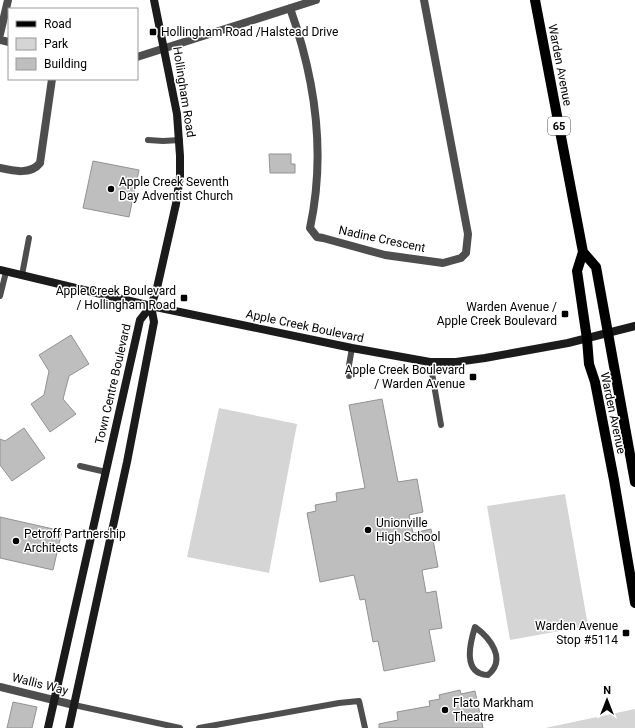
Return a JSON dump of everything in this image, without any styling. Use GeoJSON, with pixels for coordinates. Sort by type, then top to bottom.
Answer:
{"type":"FeatureCollection","features":[{"type":"Feature","properties":{"kind":"main road","name":"Hollingham Road"},"geometry":{"type":"LineString","coordinates":[[151,306],[176,204],[180,176],[180,140],[177,114],[165,48],[154,0]]}},
{"type":"Feature","properties":{"kind":"main road","name":"Warden Avenue"},"geometry":{"type":"LineString","coordinates":[[535,0],[583,252],[577,271],[587,339],[589,364],[595,382],[614,480],[635,603]]}},
{"type":"Feature","properties":{"kind":"main road","name":"Warden Avenue"},"geometry":{"type":"LineString","coordinates":[[583,252],[596,267],[635,482]]}},
{"type":"Feature","properties":{"kind":"main road","name":"Apple Creek Boulevard"},"geometry":{"type":"LineString","coordinates":[[3,271],[151,306],[352,348],[430,362],[456,362],[485,358],[587,339],[635,326]]}},
{"type":"Feature","properties":{"kind":"main road","name":"Town Centre Boulevard"},"geometry":{"type":"LineString","coordinates":[[48,728],[140,320],[151,306]]}},
{"type":"Feature","properties":{"kind":"main road"},"geometry":{"type":"LineString","coordinates":[[69,728],[127,462],[154,322],[151,306]]}},
{"type":"Feature","properties":{"kind":"street"},"geometry":{"type":"LineString","coordinates":[[0,34],[8,0]]}},
{"type":"Feature","properties":{"kind":"street"},"geometry":{"type":"LineString","coordinates":[[138,57],[316,0]]}},
{"type":"Feature","properties":{"kind":"street","name":"Nadine Crescent"},"geometry":{"type":"LineString","coordinates":[[290,8],[310,75],[318,135],[317,171],[310,228],[317,237],[385,254],[443,263],[462,258],[466,253],[468,234],[424,0]]}},
{"type":"Feature","properties":{"kind":"street"},"geometry":{"type":"LineString","coordinates":[[0,168],[25,171],[37,167],[40,163],[52,80]]}},
{"type":"Feature","properties":{"kind":"street","name":"Wallis Way"},"geometry":{"type":"LineString","coordinates":[[0,687],[74,705]]}},
{"type":"Feature","properties":{"kind":"lane"},"geometry":{"type":"LineString","coordinates":[[148,140],[180,140]]}},
{"type":"Feature","properties":{"kind":"lane"},"geometry":{"type":"LineString","coordinates":[[22,275],[29,238]]}},
{"type":"Feature","properties":{"kind":"lane"},"geometry":{"type":"LineString","coordinates":[[0,296],[3,271]]}},
{"type":"Feature","properties":{"kind":"lane"},"geometry":{"type":"LineString","coordinates":[[349,376],[352,348]]}},
{"type":"Feature","properties":{"kind":"lane"},"geometry":{"type":"LineString","coordinates":[[430,362],[441,425]]}},
{"type":"Feature","properties":{"kind":"lane"},"geometry":{"type":"LineString","coordinates":[[80,466],[106,472]]}},
{"type":"Feature","properties":{"kind":"lane"},"geometry":{"type":"LineString","coordinates":[[475,626],[488,639],[496,651],[496,665],[488,675],[477,672],[470,662],[469,654],[475,626]]}},
{"type":"Feature","properties":{"kind":"lane"},"geometry":{"type":"LineString","coordinates":[[200,728],[339,703],[359,701],[364,728]]}},
{"type":"Feature","properties":{"kind":"lane"},"geometry":{"type":"LineString","coordinates":[[74,705],[180,728]]}},
{"type":"Feature","properties":{"kind":"green space"},"geometry":{"type":"Polygon","coordinates":[[[219,408],[297,424],[269,573],[187,557],[219,408]]]}},
{"type":"Feature","properties":{"kind":"green space"},"geometry":{"type":"Polygon","coordinates":[[[565,494],[588,626],[510,640],[487,506],[565,494]]]}},
{"type":"Feature","properties":{"kind":"green space"},"geometry":{"type":"Polygon","coordinates":[[[635,709],[635,728],[545,728],[635,709]]]}},
{"type":"Feature","properties":{"kind":"building"},"geometry":{"type":"Polygon","coordinates":[[[269,154],[291,154],[291,164],[295,164],[295,173],[270,173],[269,154]]]}},
{"type":"Feature","properties":{"kind":"building","name":"Apple Creek Seventh Day Adventist Church"},"geometry":{"type":"Polygon","coordinates":[[[93,161],[139,170],[129,217],[83,208],[93,161]]]}},
{"type":"Feature","properties":{"kind":"building"},"geometry":{"type":"Polygon","coordinates":[[[71,335],[89,364],[69,376],[63,399],[76,414],[50,432],[31,404],[44,395],[49,371],[39,355],[71,335]]]}},
{"type":"Feature","properties":{"kind":"building"},"geometry":{"type":"Polygon","coordinates":[[[382,399],[398,482],[417,479],[423,512],[409,515],[413,533],[431,529],[438,567],[422,570],[426,593],[436,591],[442,628],[429,630],[435,661],[384,671],[378,641],[373,642],[365,599],[360,600],[354,575],[320,582],[307,513],[316,511],[315,505],[337,501],[336,493],[365,488],[349,405],[382,399]]]}},
{"type":"Feature","properties":{"kind":"building"},"geometry":{"type":"Polygon","coordinates":[[[24,428],[45,458],[12,481],[0,465],[0,439],[5,441],[24,428]]]}},
{"type":"Feature","properties":{"kind":"building"},"geometry":{"type":"Polygon","coordinates":[[[0,517],[62,531],[53,570],[0,558],[0,517]]]}},
{"type":"Feature","properties":{"kind":"building","name":"Flato Markham Theatre"},"geometry":{"type":"Polygon","coordinates":[[[460,690],[461,694],[475,691],[483,728],[379,728],[379,724],[398,720],[397,712],[430,706],[429,701],[440,699],[439,695],[460,690]]]}},
{"type":"Feature","properties":{"kind":"building"},"geometry":{"type":"Polygon","coordinates":[[[13,702],[37,707],[32,728],[7,728],[13,702]]]}},
{"type":"Feature","properties":{"kind":"place","name":"Hollingham Road /Halstead Drive"},"geometry":{"type":"Point","coordinates":[153,32]}},
{"type":"Feature","properties":{"kind":"place","name":"Apple Creek Seventh Day Adventist Church"},"geometry":{"type":"Point","coordinates":[111,189]}},
{"type":"Feature","properties":{"kind":"place","name":"Apple Creek Boulevard / Hollingham Road"},"geometry":{"type":"Point","coordinates":[184,298]}},
{"type":"Feature","properties":{"kind":"place","name":"Warden Avenue / Apple Creek Boulevard"},"geometry":{"type":"Point","coordinates":[565,314]}},
{"type":"Feature","properties":{"kind":"place","name":"Apple Creek Boulevard / Warden Avenue"},"geometry":{"type":"Point","coordinates":[473,377]}},
{"type":"Feature","properties":{"kind":"place","name":"Unionville High School"},"geometry":{"type":"Point","coordinates":[368,530]}},
{"type":"Feature","properties":{"kind":"place","name":"Petroff Partnership Architects"},"geometry":{"type":"Point","coordinates":[16,541]}},
{"type":"Feature","properties":{"kind":"place","name":"Warden Avenue Stop #5114"},"geometry":{"type":"Point","coordinates":[626,633]}},
{"type":"Feature","properties":{"kind":"place","name":"Flato Markham Theatre"},"geometry":{"type":"Point","coordinates":[445,710]}}]}
